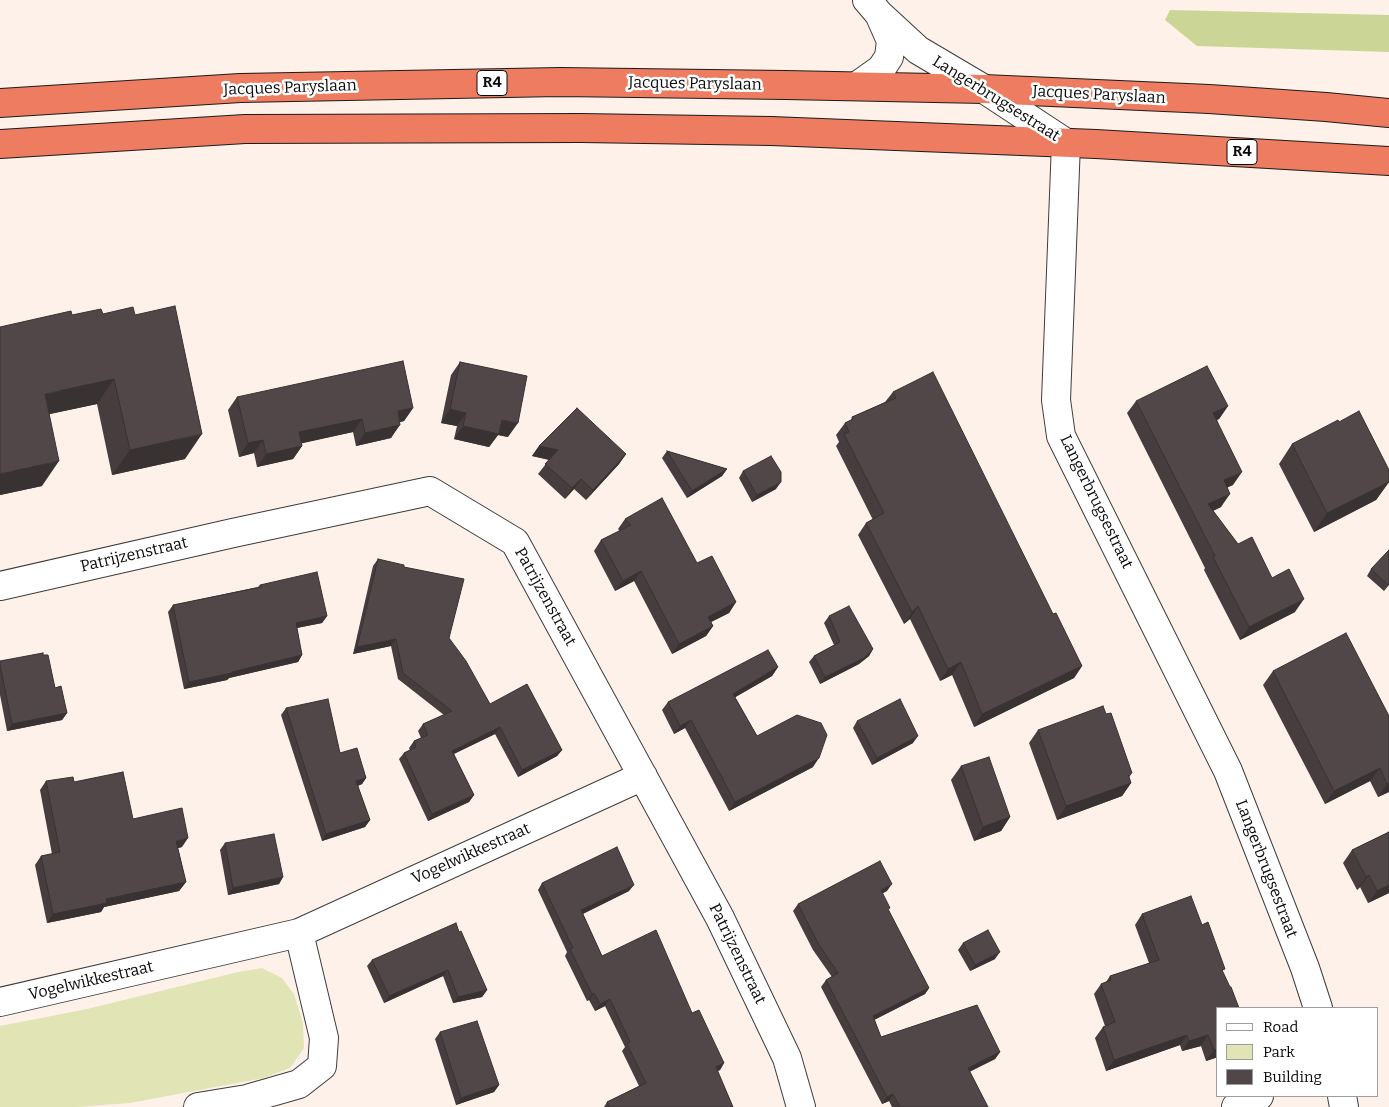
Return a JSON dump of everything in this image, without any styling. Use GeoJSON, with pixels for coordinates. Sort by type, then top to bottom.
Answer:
{"type":"FeatureCollection","features":[{"type":"Feature","properties":{"kind":"highway","name":"Jacques Paryslaan"},"geometry":{"type":"LineString","coordinates":[[0,103],[240,88],[530,82],[984,89],[1209,99],[1389,113]]}},
{"type":"Feature","properties":{"kind":"highway","name":"R4"},"geometry":{"type":"LineString","coordinates":[[0,144],[245,129],[562,128],[771,132],[1066,143],[1389,161]]}},
{"type":"Feature","properties":{"kind":"street"},"geometry":{"type":"LineString","coordinates":[[857,86],[881,69],[889,57],[890,41],[873,7]]}},
{"type":"Feature","properties":{"kind":"street","name":"Langerbrugsestraat"},"geometry":{"type":"LineString","coordinates":[[873,7],[918,50],[984,89],[1066,143],[1056,400],[1061,436],[1228,771],[1305,968],[1318,1007]]}},
{"type":"Feature","properties":{"kind":"street","name":"Patrijzenstraat"},"geometry":{"type":"LineString","coordinates":[[0,586],[430,491],[516,542],[725,927],[787,1058],[802,1107]]}},
{"type":"Feature","properties":{"kind":"street","name":"Vogelwikkestraat"},"geometry":{"type":"LineString","coordinates":[[0,1002],[298,933],[643,776]]}},
{"type":"Feature","properties":{"kind":"street"},"geometry":{"type":"LineString","coordinates":[[198,1107],[247,1099],[299,1084],[322,1066],[324,1038],[298,933]]}},
{"type":"Feature","properties":{"kind":"street"},"geometry":{"type":"LineString","coordinates":[[1236,1107],[1257,1097]]}},
{"type":"Feature","properties":{"kind":"green space"},"geometry":{"type":"Polygon","coordinates":[[[1170,10],[1389,15],[1389,52],[1197,46],[1165,20],[1170,10]]]}},
{"type":"Feature","properties":{"kind":"green space"},"geometry":{"type":"Polygon","coordinates":[[[262,968],[282,978],[294,994],[303,1023],[304,1048],[290,1068],[264,1078],[130,1103],[78,1107],[0,1107],[0,1026],[87,1009],[238,972],[262,968]]]}},
{"type":"Feature","properties":{"kind":"building"},"geometry":{"type":"Polygon","coordinates":[[[175,306],[202,434],[130,450],[114,379],[45,394],[59,461],[0,474],[0,327],[71,311],[72,315],[101,309],[103,314],[133,307],[135,315],[175,306]]]}},
{"type":"Feature","properties":{"kind":"building"},"geometry":{"type":"Polygon","coordinates":[[[403,361],[413,408],[398,411],[400,425],[365,433],[362,419],[299,432],[302,446],[266,454],[263,440],[248,443],[237,397],[403,361]]]}},
{"type":"Feature","properties":{"kind":"building"},"geometry":{"type":"Polygon","coordinates":[[[460,362],[527,376],[518,423],[502,420],[499,434],[463,426],[466,413],[450,409],[460,362]]]}},
{"type":"Feature","properties":{"kind":"building"},"geometry":{"type":"Polygon","coordinates":[[[1207,366],[1228,406],[1213,413],[1242,472],[1224,480],[1230,494],[1208,504],[1238,544],[1252,537],[1272,578],[1289,569],[1304,599],[1249,627],[1136,401],[1207,366]]]}},
{"type":"Feature","properties":{"kind":"building"},"geometry":{"type":"Polygon","coordinates":[[[933,372],[1053,614],[1056,613],[1082,666],[982,714],[961,662],[948,669],[918,606],[912,612],[866,523],[884,513],[844,434],[849,432],[845,423],[853,419],[852,417],[896,398],[893,392],[933,372]]]}},
{"type":"Feature","properties":{"kind":"building"},"geometry":{"type":"Polygon","coordinates":[[[577,408],[626,454],[593,490],[581,479],[572,488],[545,464],[558,450],[539,446],[577,408]]]}},
{"type":"Feature","properties":{"kind":"building"},"geometry":{"type":"Polygon","coordinates":[[[1359,411],[1389,470],[1389,482],[1327,513],[1292,444],[1359,411]]]}},
{"type":"Feature","properties":{"kind":"building"},"geometry":{"type":"Polygon","coordinates":[[[667,451],[727,469],[692,491],[667,451]]]}},
{"type":"Feature","properties":{"kind":"building"},"geometry":{"type":"Polygon","coordinates":[[[771,456],[781,472],[781,482],[757,495],[743,471],[771,456]]]}},
{"type":"Feature","properties":{"kind":"building"},"geometry":{"type":"Polygon","coordinates":[[[662,498],[697,563],[712,556],[736,602],[708,617],[713,626],[679,644],[641,571],[623,581],[601,540],[631,525],[625,519],[662,498]]]}},
{"type":"Feature","properties":{"kind":"building"},"geometry":{"type":"Polygon","coordinates":[[[1389,550],[1389,584],[1388,585],[1371,569],[1389,550]]]}},
{"type":"Feature","properties":{"kind":"building"},"geometry":{"type":"Polygon","coordinates":[[[378,559],[404,565],[404,567],[464,579],[449,638],[466,661],[490,704],[527,684],[562,750],[522,770],[500,727],[452,751],[474,795],[432,814],[404,753],[416,747],[414,741],[428,735],[423,724],[452,711],[403,673],[396,639],[357,647],[378,559]]]}},
{"type":"Feature","properties":{"kind":"building"},"geometry":{"type":"Polygon","coordinates":[[[317,572],[327,616],[296,623],[302,655],[189,682],[173,605],[261,587],[260,585],[317,572]]]}},
{"type":"Feature","properties":{"kind":"building"},"geometry":{"type":"Polygon","coordinates":[[[849,606],[873,649],[864,658],[825,677],[814,656],[840,642],[829,616],[849,606]]]}},
{"type":"Feature","properties":{"kind":"building"},"geometry":{"type":"Polygon","coordinates":[[[1346,633],[1389,716],[1389,783],[1387,784],[1380,768],[1334,791],[1273,671],[1346,633]]]}},
{"type":"Feature","properties":{"kind":"building"},"geometry":{"type":"Polygon","coordinates":[[[768,650],[778,667],[733,694],[757,736],[797,715],[821,723],[827,735],[819,758],[735,802],[691,720],[680,726],[668,702],[768,650]]]}},
{"type":"Feature","properties":{"kind":"building"},"geometry":{"type":"Polygon","coordinates":[[[43,653],[43,655],[48,655],[55,688],[61,686],[67,713],[12,724],[0,661],[43,653]]]}},
{"type":"Feature","properties":{"kind":"building"},"geometry":{"type":"Polygon","coordinates":[[[328,699],[340,753],[357,748],[366,778],[356,781],[370,820],[326,834],[286,708],[328,699]]]}},
{"type":"Feature","properties":{"kind":"building"},"geometry":{"type":"Polygon","coordinates":[[[900,699],[918,736],[877,758],[857,721],[900,699]]]}},
{"type":"Feature","properties":{"kind":"building"},"geometry":{"type":"Polygon","coordinates":[[[1103,706],[1106,714],[1111,713],[1132,773],[1128,774],[1131,783],[1066,806],[1038,730],[1103,706]]]}},
{"type":"Feature","properties":{"kind":"building"},"geometry":{"type":"Polygon","coordinates":[[[989,757],[1010,817],[983,827],[961,766],[989,757]]]}},
{"type":"Feature","properties":{"kind":"building"},"geometry":{"type":"Polygon","coordinates":[[[123,772],[133,819],[182,808],[188,838],[176,841],[186,882],[106,899],[107,903],[53,914],[41,856],[60,852],[46,781],[73,777],[74,782],[123,772]]]}},
{"type":"Feature","properties":{"kind":"building"},"geometry":{"type":"Polygon","coordinates":[[[1389,832],[1389,885],[1377,891],[1369,875],[1366,877],[1352,850],[1389,832]]]}},
{"type":"Feature","properties":{"kind":"building"},"geometry":{"type":"Polygon","coordinates":[[[274,834],[283,877],[233,888],[225,843],[274,834]]]}},
{"type":"Feature","properties":{"kind":"building"},"geometry":{"type":"Polygon","coordinates":[[[617,847],[634,885],[581,910],[602,956],[656,930],[692,1013],[699,1010],[724,1063],[716,1067],[733,1107],[610,1107],[607,1102],[646,1083],[627,1044],[630,1042],[610,999],[600,1004],[594,993],[592,994],[570,949],[573,948],[542,883],[617,847]]]}},
{"type":"Feature","properties":{"kind":"building"},"geometry":{"type":"Polygon","coordinates":[[[880,861],[892,884],[881,890],[890,908],[888,909],[929,988],[873,1016],[881,1037],[977,1005],[1000,1052],[968,1068],[988,1107],[900,1107],[893,1094],[887,1097],[826,980],[838,973],[818,943],[798,904],[880,861]]]}},
{"type":"Feature","properties":{"kind":"building"},"geometry":{"type":"Polygon","coordinates":[[[1191,896],[1202,925],[1208,922],[1225,969],[1222,970],[1239,1007],[1216,1007],[1216,1050],[1214,1050],[1208,1035],[1189,1041],[1187,1035],[1114,1060],[1103,1027],[1115,1022],[1101,984],[1111,980],[1110,976],[1159,960],[1142,914],[1191,896]]]}},
{"type":"Feature","properties":{"kind":"building"},"geometry":{"type":"Polygon","coordinates":[[[456,923],[487,990],[458,997],[448,970],[389,996],[372,960],[456,923]]]}},
{"type":"Feature","properties":{"kind":"building"},"geometry":{"type":"Polygon","coordinates":[[[988,930],[1000,952],[975,965],[963,943],[988,930]]]}},
{"type":"Feature","properties":{"kind":"building"},"geometry":{"type":"Polygon","coordinates":[[[477,1021],[499,1085],[461,1098],[440,1032],[477,1021]]]}}]}
